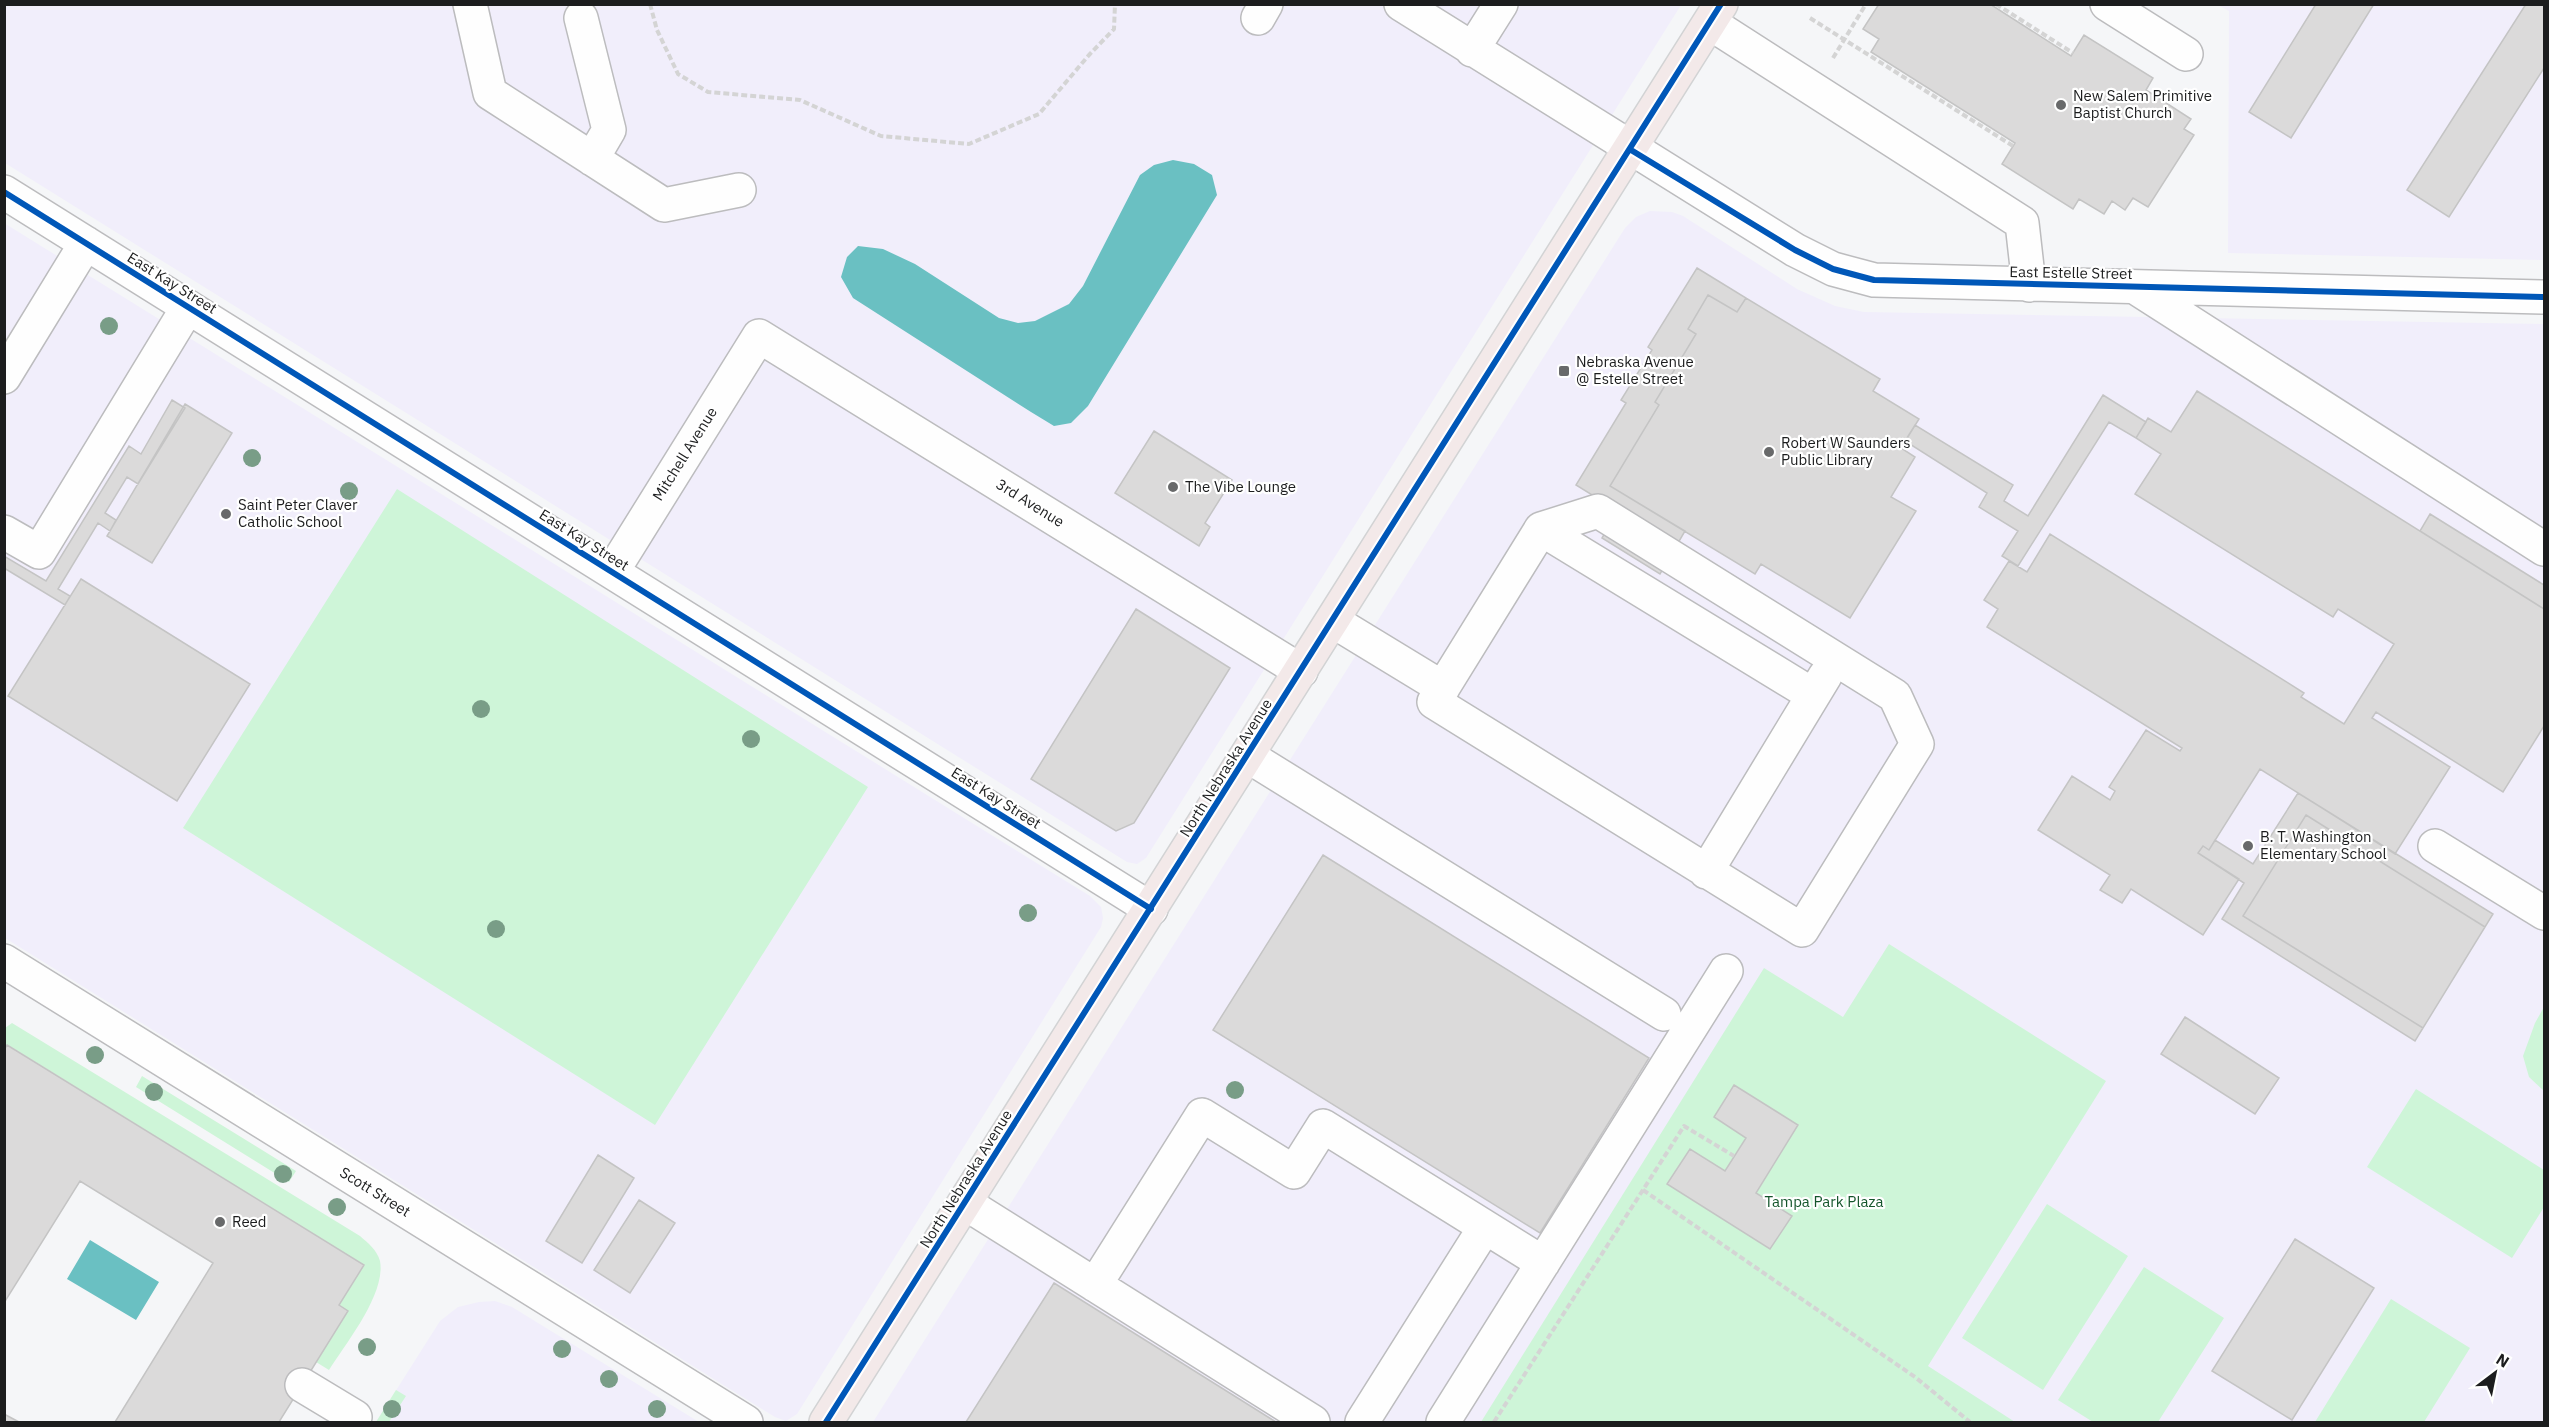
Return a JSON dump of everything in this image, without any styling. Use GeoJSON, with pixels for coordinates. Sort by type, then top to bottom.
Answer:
{"type":"FeatureCollection","features":[{"type":"Feature","properties":{"kind":"main road","name":"North Nebraska Avenue"},"geometry":{"type":"LineString","coordinates":[[826,1422],[1715,14]]}},
{"type":"Feature","properties":{"kind":"street"},"geometry":{"type":"LineString","coordinates":[[470,4],[490,93],[664,205],[739,190]]}},
{"type":"Feature","properties":{"kind":"street","name":"East Estelle Street"},"geometry":{"type":"LineString","coordinates":[[1401,4],[1630,150],[1795,250],[1833,269],[1874,280],[2544,297]]}},
{"type":"Feature","properties":{"kind":"street"},"geometry":{"type":"LineString","coordinates":[[1472,50],[1501,4]]}},
{"type":"Feature","properties":{"kind":"street"},"geometry":{"type":"LineString","coordinates":[[2107,4],[2186,54]]}},
{"type":"Feature","properties":{"kind":"street"},"geometry":{"type":"LineString","coordinates":[[1715,14],[2022,223],[2029,285]]}},
{"type":"Feature","properties":{"kind":"street"},"geometry":{"type":"LineString","coordinates":[[581,18],[609,130],[592,159]]}},
{"type":"Feature","properties":{"kind":"street","name":"East Kay Street"},"geometry":{"type":"LineString","coordinates":[[4,192],[1151,909]]}},
{"type":"Feature","properties":{"kind":"street"},"geometry":{"type":"LineString","coordinates":[[4,377],[86,243]]}},
{"type":"Feature","properties":{"kind":"street"},"geometry":{"type":"LineString","coordinates":[[2135,287],[2544,549]]}},
{"type":"Feature","properties":{"kind":"street"},"geometry":{"type":"LineString","coordinates":[[4,532],[39,552],[188,307]]}},
{"type":"Feature","properties":{"kind":"street","name":"Mitchell Avenue"},"geometry":{"type":"LineString","coordinates":[[612,572],[759,336]]}},
{"type":"Feature","properties":{"kind":"street","name":"3rd Avenue"},"geometry":{"type":"LineString","coordinates":[[759,336],[1301,671]]}},
{"type":"Feature","properties":{"kind":"street"},"geometry":{"type":"LineString","coordinates":[[1598,512],[1835,659],[1895,696],[1917,744],[1802,930],[1434,702],[1541,529],[1598,512]]}},
{"type":"Feature","properties":{"kind":"street"},"geometry":{"type":"LineString","coordinates":[[1541,529],[1813,695]]}},
{"type":"Feature","properties":{"kind":"street"},"geometry":{"type":"LineString","coordinates":[[1333,621],[1443,688]]}},
{"type":"Feature","properties":{"kind":"street"},"geometry":{"type":"LineString","coordinates":[[1706,872],[1835,659]]}},
{"type":"Feature","properties":{"kind":"street"},"geometry":{"type":"LineString","coordinates":[[1248,756],[1664,1014]]}},
{"type":"Feature","properties":{"kind":"street"},"geometry":{"type":"LineString","coordinates":[[2435,846],[2544,913]]}},
{"type":"Feature","properties":{"kind":"street","name":"Scott Street"},"geometry":{"type":"LineString","coordinates":[[4,961],[746,1422]]}},
{"type":"Feature","properties":{"kind":"street"},"geometry":{"type":"LineString","coordinates":[[1443,1422],[1726,971]]}},
{"type":"Feature","properties":{"kind":"street"},"geometry":{"type":"LineString","coordinates":[[1095,1285],[1202,1114],[1293,1172],[1323,1126],[1543,1263]]}},
{"type":"Feature","properties":{"kind":"street"},"geometry":{"type":"LineString","coordinates":[[965,1203],[1313,1422]]}},
{"type":"Feature","properties":{"kind":"street"},"geometry":{"type":"LineString","coordinates":[[1362,1422],[1485,1227]]}},
{"type":"Feature","properties":{"kind":"street"},"geometry":{"type":"LineString","coordinates":[[302,1384],[356,1417]]}},
{"type":"Feature","properties":{"kind":"path"},"geometry":{"type":"LineString","coordinates":[[650,4],[657,30],[678,74],[708,92],[800,100],[881,136],[969,144],[1039,114],[1089,54],[1114,29],[1115,4]]}},
{"type":"Feature","properties":{"kind":"path"},"geometry":{"type":"LineString","coordinates":[[1830,63],[1866,4]]}},
{"type":"Feature","properties":{"kind":"path"},"geometry":{"type":"LineString","coordinates":[[1996,4],[2073,53]]}},
{"type":"Feature","properties":{"kind":"path"},"geometry":{"type":"LineString","coordinates":[[1810,18],[2013,146]]}},
{"type":"Feature","properties":{"kind":"path"},"geometry":{"type":"LineString","coordinates":[[1494,1422],[1684,1126],[1734,1156]]}},
{"type":"Feature","properties":{"kind":"path"},"geometry":{"type":"LineString","coordinates":[[1643,1190],[1915,1377],[1971,1422]]}},
{"type":"Feature","properties":{"kind":"shaded area"},"geometry":{"type":"Polygon","coordinates":[[[4,5],[1681,5],[1146,858],[1137,864],[1127,862],[5,163],[4,5]]]}},
{"type":"Feature","properties":{"kind":"shaded area"},"geometry":{"type":"Polygon","coordinates":[[[2218,5],[2544,5],[2544,260],[2228,253],[2229,11],[2218,5]]]}},
{"type":"Feature","properties":{"kind":"shaded area"},"geometry":{"type":"Polygon","coordinates":[[[1650,211],[1672,212],[1683,216],[1797,289],[1835,306],[1864,312],[2544,324],[2544,1422],[873,1422],[1625,228],[1636,217],[1650,211]]]}},
{"type":"Feature","properties":{"kind":"shaded area","name":"Saint Peter Claver Catholic School"},"geometry":{"type":"Polygon","coordinates":[[[4,223],[1090,896],[1101,907],[1103,918],[1101,927],[797,1414],[786,1421],[775,1417],[5,938],[4,223]]]}},
{"type":"Feature","properties":{"kind":"shaded area"},"geometry":{"type":"Polygon","coordinates":[[[495,1301],[512,1307],[699,1422],[376,1422],[440,1321],[458,1307],[495,1301]]]}},
{"type":"Feature","properties":{"kind":"green space"},"geometry":{"type":"Polygon","coordinates":[[[397,489],[868,787],[655,1125],[183,828],[397,489]]]}},
{"type":"Feature","properties":{"kind":"green space","name":"Tampa Park Plaza"},"geometry":{"type":"Polygon","coordinates":[[[1889,944],[2106,1081],[1928,1366],[2015,1422],[1481,1422],[1764,968],[1843,1017],[1889,944]]]}},
{"type":"Feature","properties":{"kind":"green space"},"geometry":{"type":"Polygon","coordinates":[[[2544,1007],[2544,1091],[2529,1077],[2523,1056],[2535,1023],[2544,1007]]]}},
{"type":"Feature","properties":{"kind":"green space"},"geometry":{"type":"Polygon","coordinates":[[[12,1023],[360,1236],[372,1247],[380,1261],[377,1288],[363,1318],[329,1370],[316,1362],[347,1311],[339,1305],[364,1265],[8,1045],[5,1050],[5,1028],[12,1023]]]}},
{"type":"Feature","properties":{"kind":"green space"},"geometry":{"type":"Polygon","coordinates":[[[142,1076],[296,1171],[289,1182],[136,1087],[142,1076]]]}},
{"type":"Feature","properties":{"kind":"green space"},"geometry":{"type":"Polygon","coordinates":[[[2416,1089],[2544,1170],[2544,1207],[2512,1258],[2367,1167],[2416,1089]]]}},
{"type":"Feature","properties":{"kind":"green space"},"geometry":{"type":"Polygon","coordinates":[[[2047,1204],[2128,1256],[2043,1390],[1962,1338],[2047,1204]]]}},
{"type":"Feature","properties":{"kind":"green space"},"geometry":{"type":"Polygon","coordinates":[[[2144,1267],[2224,1318],[2158,1422],[2093,1422],[2058,1400],[2144,1267]]]}},
{"type":"Feature","properties":{"kind":"green space"},"geometry":{"type":"Polygon","coordinates":[[[2391,1299],[2470,1348],[2424,1422],[2315,1422],[2391,1299]]]}},
{"type":"Feature","properties":{"kind":"green space"},"geometry":{"type":"Polygon","coordinates":[[[396,1390],[406,1396],[389,1422],[376,1422],[396,1390]]]}},
{"type":"Feature","properties":{"kind":"water"},"geometry":{"type":"Polygon","coordinates":[[[1173,160],[1194,164],[1212,175],[1217,195],[1088,406],[1071,423],[1054,426],[1031,412],[853,298],[841,277],[847,257],[858,246],[883,249],[915,264],[999,318],[1018,323],[1035,321],[1069,304],[1083,286],[1140,175],[1154,165],[1173,160]]]}},
{"type":"Feature","properties":{"kind":"water"},"geometry":{"type":"Polygon","coordinates":[[[90,1240],[159,1282],[136,1320],[67,1279],[90,1240]]]}},
{"type":"Feature","properties":{"kind":"building","name":"New Salem Primitive Baptist Church"},"geometry":{"type":"Polygon","coordinates":[[[1879,4],[1990,4],[2071,56],[2084,35],[2153,78],[2146,90],[2191,119],[2184,129],[2194,135],[2148,207],[2133,198],[2125,210],[2112,201],[2104,214],[2079,199],[2073,209],[2002,164],[2015,143],[1871,52],[1879,39],[1863,29],[1879,4]]]}},
{"type":"Feature","properties":{"kind":"building"},"geometry":{"type":"Polygon","coordinates":[[[2316,4],[2374,4],[2291,138],[2249,112],[2316,4]]]}},
{"type":"Feature","properties":{"kind":"building"},"geometry":{"type":"Polygon","coordinates":[[[2526,4],[2544,4],[2544,68],[2449,217],[2407,190],[2526,4]]]}},
{"type":"Feature","properties":{"kind":"building"},"geometry":{"type":"Polygon","coordinates":[[[1697,268],[1746,298],[1737,312],[1708,295],[1688,329],[1696,334],[1655,402],[1659,405],[1610,486],[1685,531],[1660,574],[1602,538],[1618,511],[1576,485],[1626,403],[1621,400],[1652,350],[1648,347],[1697,268]]]}},
{"type":"Feature","properties":{"kind":"building","name":"Robert W Saunders Public Library"},"geometry":{"type":"Polygon","coordinates":[[[1708,295],[1737,312],[1746,298],[1880,379],[1873,391],[1919,419],[1901,448],[1915,457],[1891,497],[1916,511],[1850,618],[1761,564],[1755,574],[1610,486],[1659,405],[1655,402],[1696,334],[1688,329],[1708,295]]]}},
{"type":"Feature","properties":{"kind":"building"},"geometry":{"type":"Polygon","coordinates":[[[2197,391],[2544,609],[2544,726],[2503,792],[2376,712],[2372,718],[2450,767],[2395,854],[2260,769],[2209,850],[2203,846],[2198,853],[2239,879],[2203,935],[2131,889],[2122,903],[2100,890],[2110,875],[2038,830],[2072,776],[2110,800],[2115,791],[2109,787],[2146,730],[2180,751],[2182,748],[1987,627],[1998,609],[1984,600],[2009,561],[2027,572],[2050,534],[2304,693],[2301,697],[2344,724],[2394,644],[2338,609],[2333,617],[2135,494],[2161,454],[2136,438],[2148,418],[2171,432],[2197,391]]]}},
{"type":"Feature","properties":{"kind":"building"},"geometry":{"type":"Polygon","coordinates":[[[2103,395],[2146,422],[2136,438],[2109,422],[2018,566],[2002,556],[2018,531],[1979,507],[1987,493],[1905,441],[1915,425],[2013,485],[2004,501],[2028,516],[2103,395]]]}},
{"type":"Feature","properties":{"kind":"building"},"geometry":{"type":"Polygon","coordinates":[[[172,400],[185,408],[138,484],[127,477],[105,513],[116,520],[110,531],[98,523],[58,589],[70,596],[65,605],[4,568],[4,556],[46,581],[129,446],[141,454],[172,400]]]}},
{"type":"Feature","properties":{"kind":"building"},"geometry":{"type":"Polygon","coordinates":[[[185,404],[232,433],[152,563],[107,536],[185,404]]]}},
{"type":"Feature","properties":{"kind":"building","name":"The Vibe Lounge"},"geometry":{"type":"Polygon","coordinates":[[[1154,431],[1232,480],[1205,523],[1210,527],[1199,546],[1115,493],[1154,431]]]}},
{"type":"Feature","properties":{"kind":"building"},"geometry":{"type":"Polygon","coordinates":[[[2430,514],[2544,585],[2544,609],[2420,531],[2430,514]]]}},
{"type":"Feature","properties":{"kind":"building"},"geometry":{"type":"Polygon","coordinates":[[[81,579],[250,684],[177,801],[8,696],[81,579]]]}},
{"type":"Feature","properties":{"kind":"building"},"geometry":{"type":"Polygon","coordinates":[[[1136,609],[1230,668],[1134,823],[1116,831],[1031,779],[1136,609]]]}},
{"type":"Feature","properties":{"kind":"building"},"geometry":{"type":"Polygon","coordinates":[[[2298,793],[2493,914],[2485,927],[2306,815],[2243,916],[2423,1028],[2415,1041],[2222,919],[2244,883],[2198,853],[2203,846],[2209,850],[2215,840],[2253,864],[2298,793]]]}},
{"type":"Feature","properties":{"kind":"building"},"geometry":{"type":"Polygon","coordinates":[[[2306,815],[2485,927],[2423,1028],[2243,916],[2306,815]]]}},
{"type":"Feature","properties":{"kind":"building"},"geometry":{"type":"Polygon","coordinates":[[[1323,855],[1649,1058],[1540,1233],[1213,1030],[1323,855]]]}},
{"type":"Feature","properties":{"kind":"building"},"geometry":{"type":"Polygon","coordinates":[[[2185,1017],[2279,1078],[2255,1114],[2161,1054],[2185,1017]]]}},
{"type":"Feature","properties":{"kind":"building","name":"Reed"},"geometry":{"type":"Polygon","coordinates":[[[7,1045],[364,1265],[339,1305],[348,1311],[279,1422],[115,1422],[213,1263],[80,1181],[4,1303],[4,1050],[7,1045]]]}},
{"type":"Feature","properties":{"kind":"building"},"geometry":{"type":"Polygon","coordinates":[[[1734,1085],[1798,1125],[1756,1193],[1792,1216],[1770,1249],[1667,1184],[1690,1149],[1725,1171],[1746,1138],[1714,1117],[1734,1085]]]}},
{"type":"Feature","properties":{"kind":"building"},"geometry":{"type":"Polygon","coordinates":[[[598,1155],[634,1178],[582,1263],[546,1241],[598,1155]]]}},
{"type":"Feature","properties":{"kind":"building"},"geometry":{"type":"Polygon","coordinates":[[[639,1200],[675,1223],[630,1293],[594,1270],[639,1200]]]}},
{"type":"Feature","properties":{"kind":"building"},"geometry":{"type":"Polygon","coordinates":[[[2295,1239],[2374,1288],[2292,1420],[2212,1371],[2295,1239]]]}},
{"type":"Feature","properties":{"kind":"building"},"geometry":{"type":"Polygon","coordinates":[[[1054,1283],[1276,1422],[966,1422],[1054,1283]]]}},
{"type":"Feature","properties":{"kind":"building"},"geometry":{"type":"Polygon","coordinates":[[[4,1414],[19,1422],[4,1422],[4,1414]]]}},
{"type":"Feature","properties":{"kind":"cycle path"},"geometry":{"type":"LineString","coordinates":[[826,1422],[1721,4]]}},
{"type":"Feature","properties":{"kind":"cycle path"},"geometry":{"type":"LineString","coordinates":[[1631,150],[1795,250],[1833,269],[1874,280],[2544,297]]}},
{"type":"Feature","properties":{"kind":"cycle path"},"geometry":{"type":"LineString","coordinates":[[4,192],[1151,909]]}},
{"type":"Feature","properties":{"kind":"place","name":"New Salem Primitive Baptist Church"},"geometry":{"type":"Point","coordinates":[2061,105]}},
{"type":"Feature","properties":{"kind":"place","name":"Nebraska Avenue @ Estelle Street"},"geometry":{"type":"Point","coordinates":[1564,371]}},
{"type":"Feature","properties":{"kind":"place","name":"Robert W Saunders Public Library"},"geometry":{"type":"Point","coordinates":[1769,452]}},
{"type":"Feature","properties":{"kind":"place","name":"The Vibe Lounge"},"geometry":{"type":"Point","coordinates":[1173,487]}},
{"type":"Feature","properties":{"kind":"place","name":"Saint Peter Claver Catholic School"},"geometry":{"type":"Point","coordinates":[226,514]}},
{"type":"Feature","properties":{"kind":"place","name":"B. T. Washington Elementary School"},"geometry":{"type":"Point","coordinates":[2248,846]}},
{"type":"Feature","properties":{"kind":"place","name":"Reed"},"geometry":{"type":"Point","coordinates":[220,1222]}}]}
